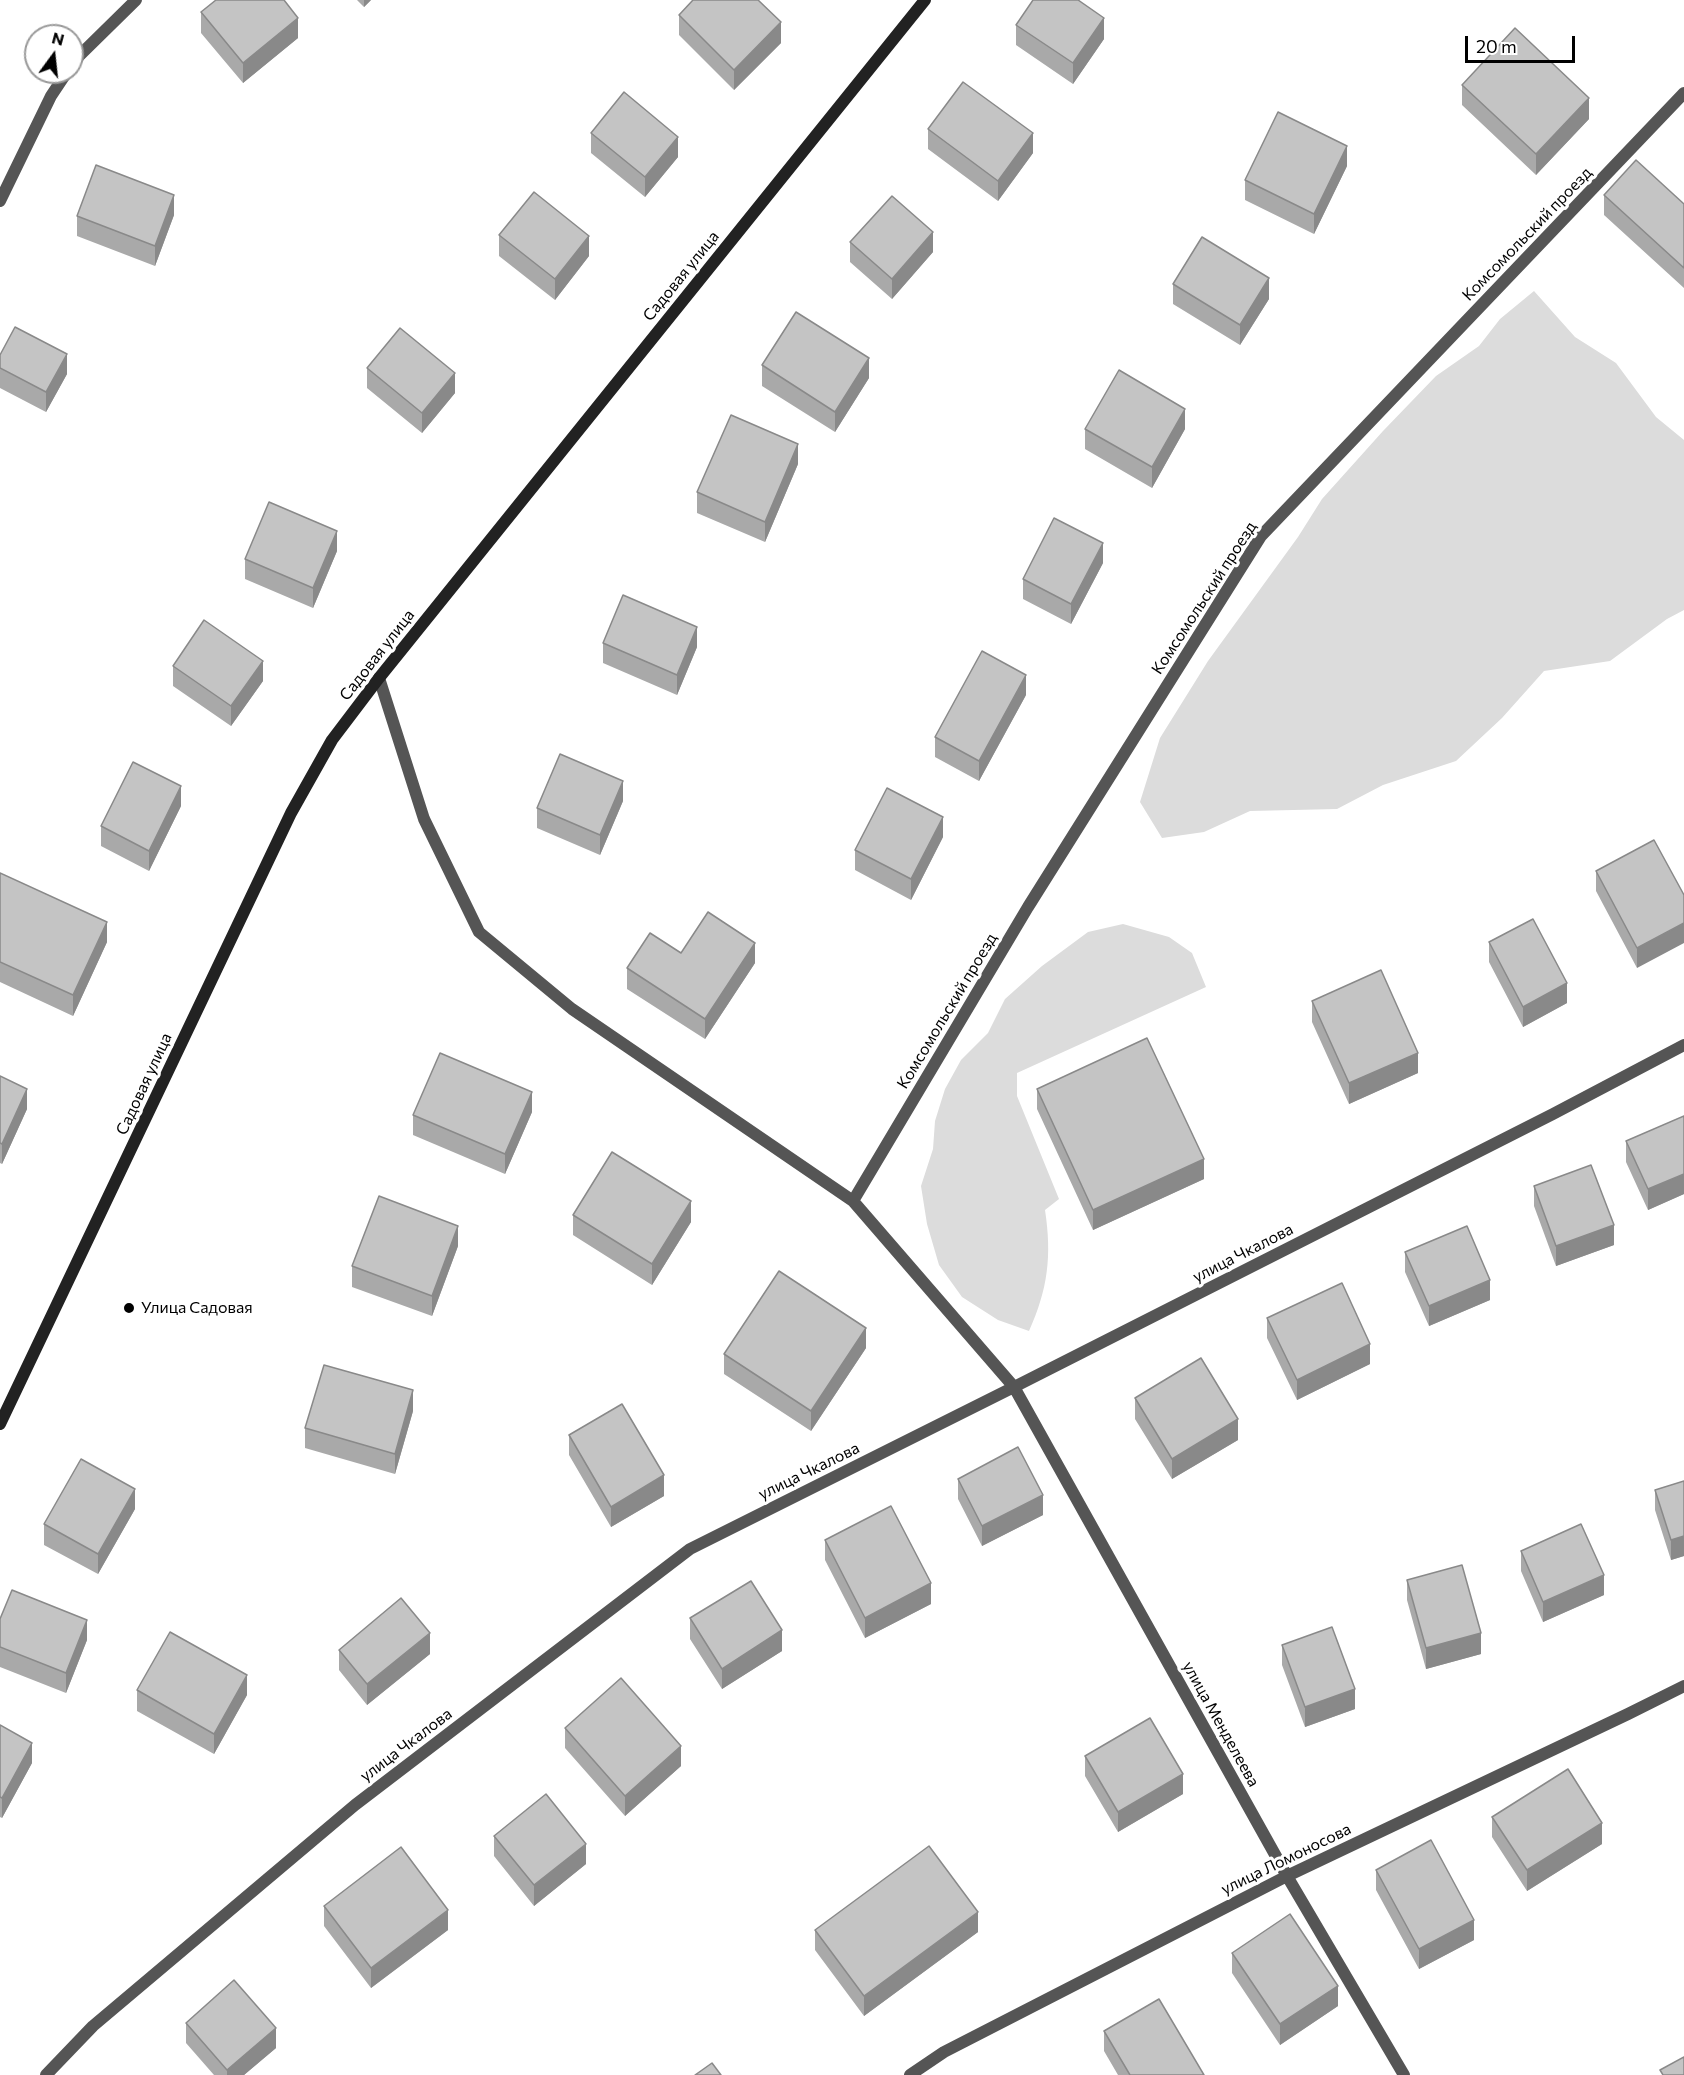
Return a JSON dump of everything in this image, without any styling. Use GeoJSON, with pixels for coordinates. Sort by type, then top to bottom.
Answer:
{"type":"FeatureCollection","features":[{"type":"Feature","properties":{"kind":"street"},"geometry":{"type":"LineString","coordinates":[[84,51],[136,0]]}},
{"type":"Feature","properties":{"kind":"street","name":"Садовая улица"},"geometry":{"type":"LineString","coordinates":[[0,1424],[291,813],[332,740],[379,678],[925,0]]}},
{"type":"Feature","properties":{"kind":"street"},"geometry":{"type":"LineString","coordinates":[[0,201],[59,84]]}},
{"type":"Feature","properties":{"kind":"street","name":"Комсомольский проезд"},"geometry":{"type":"LineString","coordinates":[[853,1200],[1028,907],[1261,536],[1684,93]]}},
{"type":"Feature","properties":{"kind":"street","name":"улица Менделеева"},"geometry":{"type":"LineString","coordinates":[[379,678],[424,819],[479,932],[572,1010],[853,1200],[1014,1387],[1287,1876],[1404,2075]]}},
{"type":"Feature","properties":{"kind":"street","name":"улица Чкалова"},"geometry":{"type":"LineString","coordinates":[[46,2075],[93,2026],[355,1805],[690,1549],[1543,1119],[1684,1045]]}},
{"type":"Feature","properties":{"kind":"street","name":"улица Ломоносова"},"geometry":{"type":"LineString","coordinates":[[910,2075],[944,2052],[1287,1876],[1684,1686]]}},
{"type":"Feature","properties":{"kind":"shaded area"},"geometry":{"type":"Polygon","coordinates":[[[1534,291],[1575,337],[1616,363],[1656,417],[1684,440],[1684,610],[1667,619],[1610,661],[1544,671],[1502,718],[1456,761],[1383,785],[1337,809],[1250,811],[1204,832],[1162,838],[1140,802],[1160,738],[1208,661],[1298,537],[1322,499],[1436,376],[1479,346],[1500,319],[1534,291]]]}},
{"type":"Feature","properties":{"kind":"shaded area"},"geometry":{"type":"Polygon","coordinates":[[[1123,924],[1169,937],[1192,953],[1206,987],[1017,1073],[1017,1096],[1059,1199],[1045,1210],[1048,1242],[1047,1272],[1029,1331],[998,1320],[962,1297],[939,1265],[927,1224],[921,1186],[933,1149],[935,1121],[945,1089],[961,1060],[988,1033],[1005,999],[1042,966],[1088,932],[1123,924]]]}},
{"type":"Feature","properties":{"kind":"building"},"geometry":{"type":"Polygon","coordinates":[[[216,0],[284,0],[298,18],[243,63],[201,12],[216,0]]]}},
{"type":"Feature","properties":{"kind":"building"},"geometry":{"type":"Polygon","coordinates":[[[693,0],[758,0],[781,22],[734,70],[679,15],[693,0]]]}},
{"type":"Feature","properties":{"kind":"building"},"geometry":{"type":"Polygon","coordinates":[[[1033,0],[1078,0],[1104,18],[1073,63],[1016,25],[1033,0]]]}},
{"type":"Feature","properties":{"kind":"building"},"geometry":{"type":"Polygon","coordinates":[[[1515,28],[1589,98],[1536,154],[1462,85],[1515,28]]]}},
{"type":"Feature","properties":{"kind":"building"},"geometry":{"type":"Polygon","coordinates":[[[963,82],[1033,133],[998,181],[928,129],[963,82]]]}},
{"type":"Feature","properties":{"kind":"building"},"geometry":{"type":"Polygon","coordinates":[[[624,92],[678,137],[645,177],[591,133],[624,92]]]}},
{"type":"Feature","properties":{"kind":"building"},"geometry":{"type":"Polygon","coordinates":[[[1278,112],[1347,146],[1314,214],[1245,180],[1278,112]]]}},
{"type":"Feature","properties":{"kind":"building"},"geometry":{"type":"Polygon","coordinates":[[[1636,160],[1684,204],[1684,268],[1604,195],[1636,160]]]}},
{"type":"Feature","properties":{"kind":"building"},"geometry":{"type":"Polygon","coordinates":[[[96,165],[174,195],[155,246],[77,216],[96,165]]]}},
{"type":"Feature","properties":{"kind":"building"},"geometry":{"type":"Polygon","coordinates":[[[534,192],[589,236],[555,279],[499,235],[534,192]]]}},
{"type":"Feature","properties":{"kind":"building"},"geometry":{"type":"Polygon","coordinates":[[[892,196],[933,232],[892,279],[850,242],[892,196]]]}},
{"type":"Feature","properties":{"kind":"building"},"geometry":{"type":"Polygon","coordinates":[[[1202,237],[1269,278],[1240,325],[1173,284],[1202,237]]]}},
{"type":"Feature","properties":{"kind":"building"},"geometry":{"type":"Polygon","coordinates":[[[796,312],[869,358],[835,412],[762,365],[796,312]]]}},
{"type":"Feature","properties":{"kind":"building"},"geometry":{"type":"Polygon","coordinates":[[[15,327],[67,354],[46,392],[0,368],[0,355],[15,327]]]}},
{"type":"Feature","properties":{"kind":"building"},"geometry":{"type":"Polygon","coordinates":[[[400,328],[455,373],[422,413],[367,368],[400,328]]]}},
{"type":"Feature","properties":{"kind":"building"},"geometry":{"type":"Polygon","coordinates":[[[1119,370],[1185,409],[1152,467],[1085,429],[1119,370]]]}},
{"type":"Feature","properties":{"kind":"building"},"geometry":{"type":"Polygon","coordinates":[[[731,415],[798,444],[765,522],[697,492],[731,415]]]}},
{"type":"Feature","properties":{"kind":"building"},"geometry":{"type":"Polygon","coordinates":[[[269,502],[337,531],[313,588],[245,559],[269,502]]]}},
{"type":"Feature","properties":{"kind":"building"},"geometry":{"type":"Polygon","coordinates":[[[1054,518],[1103,543],[1071,604],[1023,579],[1054,518]]]}},
{"type":"Feature","properties":{"kind":"building"},"geometry":{"type":"Polygon","coordinates":[[[623,595],[697,627],[677,675],[603,643],[623,595]]]}},
{"type":"Feature","properties":{"kind":"building"},"geometry":{"type":"Polygon","coordinates":[[[204,620],[263,661],[231,706],[173,666],[204,620]]]}},
{"type":"Feature","properties":{"kind":"building"},"geometry":{"type":"Polygon","coordinates":[[[982,651],[1026,675],[979,761],[935,737],[982,651]]]}},
{"type":"Feature","properties":{"kind":"building"},"geometry":{"type":"Polygon","coordinates":[[[560,754],[623,781],[600,835],[537,808],[560,754]]]}},
{"type":"Feature","properties":{"kind":"building"},"geometry":{"type":"Polygon","coordinates":[[[133,762],[181,786],[149,851],[101,826],[133,762]]]}},
{"type":"Feature","properties":{"kind":"building"},"geometry":{"type":"Polygon","coordinates":[[[887,788],[943,817],[911,879],[855,850],[887,788]]]}},
{"type":"Feature","properties":{"kind":"building"},"geometry":{"type":"Polygon","coordinates":[[[1654,840],[1684,895],[1684,923],[1637,948],[1596,871],[1654,840]]]}},
{"type":"Feature","properties":{"kind":"building"},"geometry":{"type":"Polygon","coordinates":[[[0,873],[107,922],[73,995],[0,962],[0,873]]]}},
{"type":"Feature","properties":{"kind":"building"},"geometry":{"type":"Polygon","coordinates":[[[708,912],[755,943],[705,1019],[627,968],[650,933],[681,953],[708,912]]]}},
{"type":"Feature","properties":{"kind":"building"},"geometry":{"type":"Polygon","coordinates":[[[1533,919],[1567,983],[1523,1007],[1489,942],[1533,919]]]}},
{"type":"Feature","properties":{"kind":"building"},"geometry":{"type":"Polygon","coordinates":[[[1381,970],[1418,1053],[1349,1083],[1312,1001],[1381,970]]]}},
{"type":"Feature","properties":{"kind":"building"},"geometry":{"type":"Polygon","coordinates":[[[1147,1038],[1204,1159],[1093,1210],[1037,1089],[1147,1038]]]}},
{"type":"Feature","properties":{"kind":"building"},"geometry":{"type":"Polygon","coordinates":[[[440,1053],[532,1092],[505,1154],[413,1115],[440,1053]]]}},
{"type":"Feature","properties":{"kind":"building"},"geometry":{"type":"Polygon","coordinates":[[[0,1076],[27,1089],[2,1144],[0,1143],[0,1076]]]}},
{"type":"Feature","properties":{"kind":"building"},"geometry":{"type":"Polygon","coordinates":[[[1684,1116],[1684,1174],[1648,1189],[1626,1141],[1684,1116]]]}},
{"type":"Feature","properties":{"kind":"building"},"geometry":{"type":"Polygon","coordinates":[[[612,1152],[691,1201],[652,1264],[573,1215],[612,1152]]]}},
{"type":"Feature","properties":{"kind":"building"},"geometry":{"type":"Polygon","coordinates":[[[1591,1165],[1614,1225],[1556,1246],[1534,1186],[1591,1165]]]}},
{"type":"Feature","properties":{"kind":"building"},"geometry":{"type":"Polygon","coordinates":[[[379,1196],[458,1226],[432,1296],[352,1266],[379,1196]]]}},
{"type":"Feature","properties":{"kind":"building"},"geometry":{"type":"Polygon","coordinates":[[[1467,1226],[1490,1280],[1429,1306],[1405,1252],[1467,1226]]]}},
{"type":"Feature","properties":{"kind":"building"},"geometry":{"type":"Polygon","coordinates":[[[779,1271],[866,1328],[811,1411],[724,1354],[779,1271]]]}},
{"type":"Feature","properties":{"kind":"building"},"geometry":{"type":"Polygon","coordinates":[[[1342,1283],[1370,1344],[1297,1380],[1267,1318],[1342,1283]]]}},
{"type":"Feature","properties":{"kind":"building"},"geometry":{"type":"Polygon","coordinates":[[[1201,1358],[1238,1419],[1172,1459],[1135,1398],[1201,1358]]]}},
{"type":"Feature","properties":{"kind":"building"},"geometry":{"type":"Polygon","coordinates":[[[324,1365],[413,1390],[395,1454],[305,1428],[324,1365]]]}},
{"type":"Feature","properties":{"kind":"building"},"geometry":{"type":"Polygon","coordinates":[[[622,1404],[664,1475],[611,1507],[569,1435],[622,1404]]]}},
{"type":"Feature","properties":{"kind":"building"},"geometry":{"type":"Polygon","coordinates":[[[1018,1447],[1043,1495],[982,1526],[958,1479],[1018,1447]]]}},
{"type":"Feature","properties":{"kind":"building"},"geometry":{"type":"Polygon","coordinates":[[[81,1459],[135,1489],[98,1554],[44,1524],[81,1459]]]}},
{"type":"Feature","properties":{"kind":"building"},"geometry":{"type":"Polygon","coordinates":[[[1684,1481],[1684,1536],[1671,1540],[1655,1490],[1684,1481]]]}},
{"type":"Feature","properties":{"kind":"building"},"geometry":{"type":"Polygon","coordinates":[[[891,1506],[931,1583],[865,1618],[825,1540],[891,1506]]]}},
{"type":"Feature","properties":{"kind":"building"},"geometry":{"type":"Polygon","coordinates":[[[1581,1524],[1604,1575],[1543,1602],[1521,1551],[1581,1524]]]}},
{"type":"Feature","properties":{"kind":"building"},"geometry":{"type":"Polygon","coordinates":[[[1462,1565],[1481,1633],[1426,1648],[1407,1580],[1462,1565]]]}},
{"type":"Feature","properties":{"kind":"building"},"geometry":{"type":"Polygon","coordinates":[[[751,1581],[782,1630],[722,1669],[690,1618],[751,1581]]]}},
{"type":"Feature","properties":{"kind":"building"},"geometry":{"type":"Polygon","coordinates":[[[12,1590],[87,1620],[66,1673],[0,1647],[0,1619],[12,1590]]]}},
{"type":"Feature","properties":{"kind":"building"},"geometry":{"type":"Polygon","coordinates":[[[401,1598],[430,1633],[367,1684],[339,1650],[401,1598]]]}},
{"type":"Feature","properties":{"kind":"building"},"geometry":{"type":"Polygon","coordinates":[[[1332,1627],[1355,1689],[1305,1707],[1282,1645],[1332,1627]]]}},
{"type":"Feature","properties":{"kind":"building"},"geometry":{"type":"Polygon","coordinates":[[[170,1632],[247,1675],[214,1734],[137,1690],[170,1632]]]}},
{"type":"Feature","properties":{"kind":"building"},"geometry":{"type":"Polygon","coordinates":[[[621,1678],[681,1746],[625,1796],[565,1728],[621,1678]]]}},
{"type":"Feature","properties":{"kind":"building"},"geometry":{"type":"Polygon","coordinates":[[[1150,1718],[1183,1774],[1118,1812],[1085,1756],[1150,1718]]]}},
{"type":"Feature","properties":{"kind":"building"},"geometry":{"type":"Polygon","coordinates":[[[0,1725],[32,1743],[2,1798],[0,1797],[0,1725]]]}},
{"type":"Feature","properties":{"kind":"building"},"geometry":{"type":"Polygon","coordinates":[[[1568,1769],[1602,1823],[1527,1870],[1492,1817],[1568,1769]]]}},
{"type":"Feature","properties":{"kind":"building"},"geometry":{"type":"Polygon","coordinates":[[[546,1794],[586,1844],[534,1885],[494,1836],[546,1794]]]}},
{"type":"Feature","properties":{"kind":"building"},"geometry":{"type":"Polygon","coordinates":[[[1431,1840],[1474,1920],[1419,1949],[1376,1870],[1431,1840]]]}},
{"type":"Feature","properties":{"kind":"building"},"geometry":{"type":"Polygon","coordinates":[[[929,1846],[978,1912],[864,1996],[815,1930],[929,1846]]]}},
{"type":"Feature","properties":{"kind":"building"},"geometry":{"type":"Polygon","coordinates":[[[401,1847],[448,1910],[371,1968],[324,1906],[401,1847]]]}},
{"type":"Feature","properties":{"kind":"building"},"geometry":{"type":"Polygon","coordinates":[[[1290,1914],[1338,1986],[1280,2024],[1232,1953],[1290,1914]]]}},
{"type":"Feature","properties":{"kind":"building"},"geometry":{"type":"Polygon","coordinates":[[[234,1980],[276,2028],[227,2070],[186,2023],[234,1980]]]}},
{"type":"Feature","properties":{"kind":"building"},"geometry":{"type":"Polygon","coordinates":[[[1159,1999],[1204,2075],[1130,2075],[1104,2031],[1159,1999]]]}},
{"type":"Feature","properties":{"kind":"building"},"geometry":{"type":"Polygon","coordinates":[[[1684,2057],[1684,2075],[1663,2075],[1660,2070],[1684,2057]]]}},
{"type":"Feature","properties":{"kind":"building"},"geometry":{"type":"Polygon","coordinates":[[[712,2063],[721,2075],[695,2075],[712,2063]]]}},
{"type":"Feature","properties":{"kind":"place","name":"Улица Садовая"},"geometry":{"type":"Point","coordinates":[129,1308]}}]}
